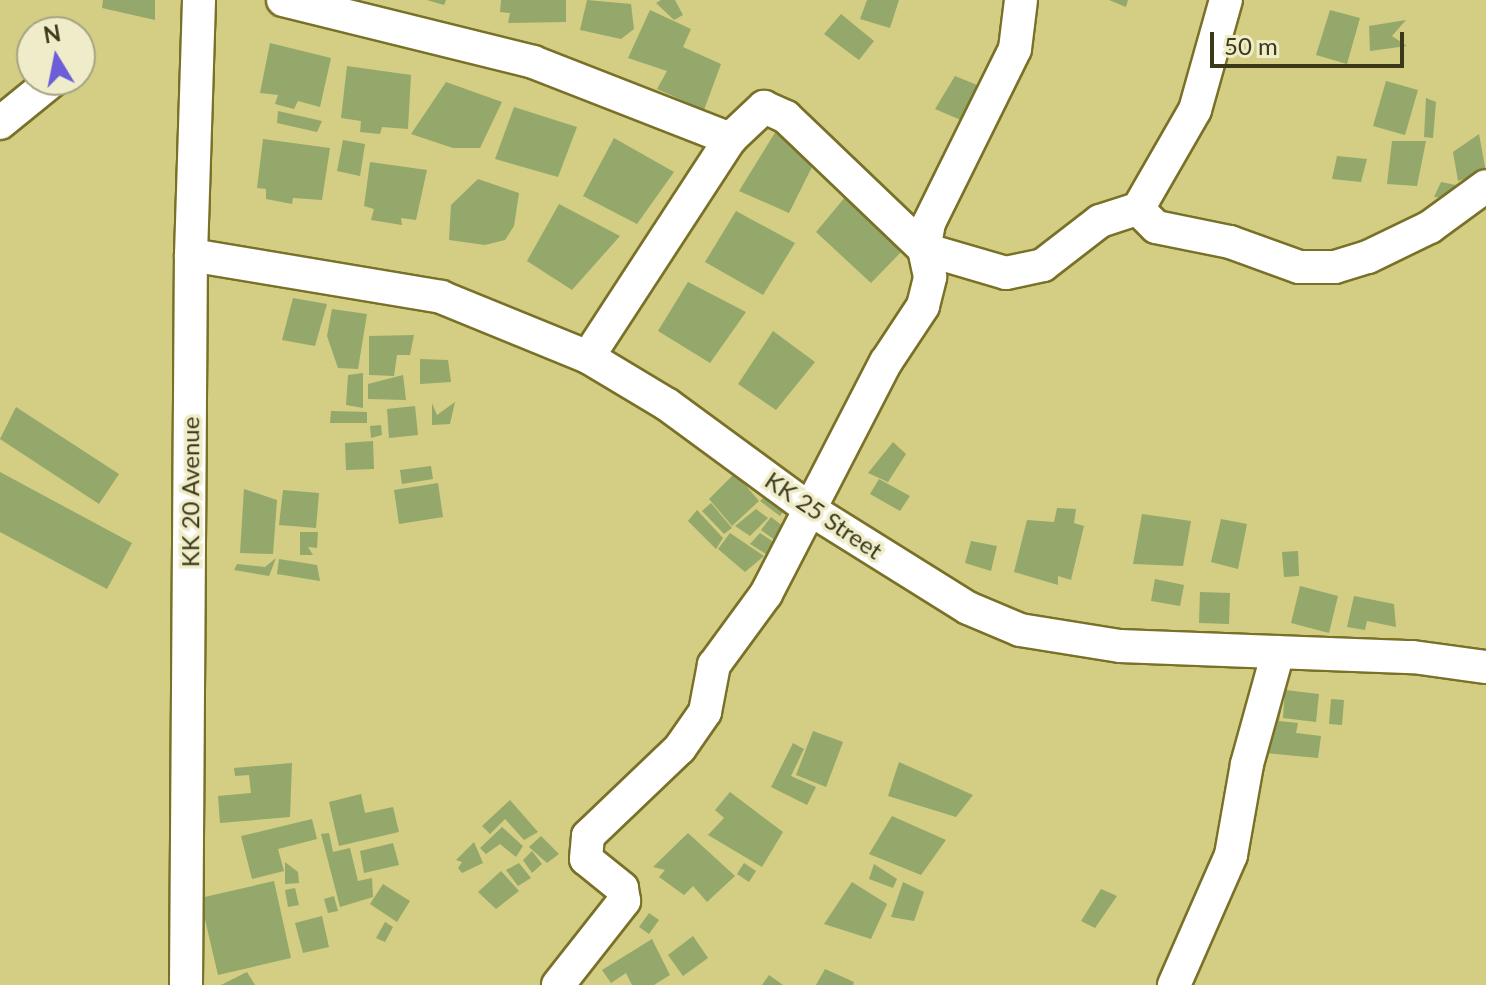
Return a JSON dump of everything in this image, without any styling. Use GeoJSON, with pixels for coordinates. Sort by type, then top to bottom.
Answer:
{"type":"FeatureCollection","features":[{"type":"Feature","properties":{"kind":"street","name":"KK 20 Avenue"},"geometry":{"type":"LineString","coordinates":[[186,985],[191,255],[199,0]]}},
{"type":"Feature","properties":{"kind":"street"},"geometry":{"type":"LineString","coordinates":[[283,0],[533,62],[730,139]]}},
{"type":"Feature","properties":{"kind":"street"},"geometry":{"type":"LineString","coordinates":[[558,985],[624,901],[622,888],[586,859],[588,836],[680,748],[705,712],[714,665],[766,594],[886,362],[923,306],[930,277],[924,249],[929,223],[1015,49],[1021,0]]}},
{"type":"Feature","properties":{"kind":"street"},"geometry":{"type":"LineString","coordinates":[[588,357],[730,139],[764,107],[774,108],[924,249],[1006,273],[1043,265],[1100,221],[1138,209],[1195,110],[1226,0]]}},
{"type":"Feature","properties":{"kind":"street"},"geometry":{"type":"LineString","coordinates":[[0,123],[33,96]]}},
{"type":"Feature","properties":{"kind":"street"},"geometry":{"type":"LineString","coordinates":[[1138,209],[1156,227],[1230,242],[1299,267],[1335,267],[1368,257],[1430,227],[1486,186]]}},
{"type":"Feature","properties":{"kind":"street","name":"KK 25 Street"},"geometry":{"type":"LineString","coordinates":[[191,255],[441,297],[588,357],[668,405],[811,510],[968,608],[1020,630],[1120,646],[1413,657],[1486,667]]}},
{"type":"Feature","properties":{"kind":"street"},"geometry":{"type":"LineString","coordinates":[[1174,985],[1231,855],[1247,764],[1278,652]]}},
{"type":"Feature","properties":{"kind":"building"},"geometry":{"type":"Polygon","coordinates":[[[103,0],[155,0],[155,20],[102,8],[103,0]]]}},
{"type":"Feature","properties":{"kind":"building"},"geometry":{"type":"Polygon","coordinates":[[[427,0],[446,0],[444,5],[427,0]]]}},
{"type":"Feature","properties":{"kind":"building"},"geometry":{"type":"Polygon","coordinates":[[[501,0],[566,0],[566,22],[508,23],[510,13],[500,12],[501,0]]]}},
{"type":"Feature","properties":{"kind":"building"},"geometry":{"type":"Polygon","coordinates":[[[587,0],[631,4],[634,29],[621,39],[580,30],[587,0]]]}},
{"type":"Feature","properties":{"kind":"building"},"geometry":{"type":"Polygon","coordinates":[[[675,0],[683,15],[674,20],[656,3],[675,0]]]}},
{"type":"Feature","properties":{"kind":"building"},"geometry":{"type":"Polygon","coordinates":[[[867,0],[899,0],[890,28],[860,19],[867,0]]]}},
{"type":"Feature","properties":{"kind":"building"},"geometry":{"type":"Polygon","coordinates":[[[1109,0],[1128,0],[1126,7],[1109,0]]]}},
{"type":"Feature","properties":{"kind":"building"},"geometry":{"type":"Polygon","coordinates":[[[650,10],[691,29],[683,47],[721,64],[704,110],[657,89],[667,71],[628,58],[650,10]]]}},
{"type":"Feature","properties":{"kind":"building"},"geometry":{"type":"Polygon","coordinates":[[[1330,10],[1360,18],[1347,64],[1316,55],[1330,10]]]}},
{"type":"Feature","properties":{"kind":"building"},"geometry":{"type":"Polygon","coordinates":[[[841,14],[874,41],[859,60],[824,34],[841,14]]]}},
{"type":"Feature","properties":{"kind":"building"},"geometry":{"type":"Polygon","coordinates":[[[1406,20],[1392,36],[1407,46],[1370,51],[1369,26],[1406,20]]]}},
{"type":"Feature","properties":{"kind":"building"},"geometry":{"type":"Polygon","coordinates":[[[270,43],[331,58],[320,107],[298,101],[294,109],[275,104],[278,95],[260,93],[270,43]]]}},
{"type":"Feature","properties":{"kind":"building"},"geometry":{"type":"Polygon","coordinates":[[[347,66],[411,75],[408,129],[382,127],[380,134],[360,132],[361,121],[341,118],[347,66]]]}},
{"type":"Feature","properties":{"kind":"building"},"geometry":{"type":"Polygon","coordinates":[[[955,76],[987,89],[970,124],[935,109],[955,76]]]}},
{"type":"Feature","properties":{"kind":"building"},"geometry":{"type":"Polygon","coordinates":[[[1386,81],[1418,90],[1405,135],[1373,126],[1386,81]]]}},
{"type":"Feature","properties":{"kind":"building"},"geometry":{"type":"Polygon","coordinates":[[[446,82],[502,102],[480,148],[453,148],[411,134],[446,82]]]}},
{"type":"Feature","properties":{"kind":"building"},"geometry":{"type":"Polygon","coordinates":[[[1426,98],[1436,102],[1433,138],[1424,137],[1426,98]]]}},
{"type":"Feature","properties":{"kind":"building"},"geometry":{"type":"Polygon","coordinates":[[[514,107],[577,127],[558,177],[495,159],[514,107]]]}},
{"type":"Feature","properties":{"kind":"building"},"geometry":{"type":"Polygon","coordinates":[[[278,111],[322,121],[317,132],[277,123],[278,111]]]}},
{"type":"Feature","properties":{"kind":"building"},"geometry":{"type":"Polygon","coordinates":[[[776,131],[818,155],[789,213],[739,191],[776,131]]]}},
{"type":"Feature","properties":{"kind":"building"},"geometry":{"type":"Polygon","coordinates":[[[1479,134],[1486,172],[1458,181],[1453,152],[1479,134]]]}},
{"type":"Feature","properties":{"kind":"building"},"geometry":{"type":"Polygon","coordinates":[[[614,138],[674,172],[637,224],[583,196],[614,138]]]}},
{"type":"Feature","properties":{"kind":"building"},"geometry":{"type":"Polygon","coordinates":[[[263,139],[330,148],[322,200],[293,198],[292,204],[266,199],[266,189],[257,188],[263,139]]]}},
{"type":"Feature","properties":{"kind":"building"},"geometry":{"type":"Polygon","coordinates":[[[343,140],[365,144],[360,176],[337,171],[343,140]]]}},
{"type":"Feature","properties":{"kind":"building"},"geometry":{"type":"Polygon","coordinates":[[[1392,141],[1426,141],[1417,186],[1387,184],[1392,141]]]}},
{"type":"Feature","properties":{"kind":"building"},"geometry":{"type":"Polygon","coordinates":[[[1337,156],[1367,159],[1361,182],[1332,179],[1337,156]]]}},
{"type":"Feature","properties":{"kind":"building"},"geometry":{"type":"Polygon","coordinates":[[[370,162],[427,170],[416,220],[401,218],[402,225],[371,220],[374,209],[364,206],[370,162]]]}},
{"type":"Feature","properties":{"kind":"building"},"geometry":{"type":"Polygon","coordinates":[[[478,179],[519,193],[514,226],[505,240],[485,245],[449,240],[451,205],[478,179]]]}},
{"type":"Feature","properties":{"kind":"building"},"geometry":{"type":"Polygon","coordinates":[[[1441,182],[1456,185],[1449,198],[1434,197],[1441,182]]]}},
{"type":"Feature","properties":{"kind":"building"},"geometry":{"type":"Polygon","coordinates":[[[846,196],[903,250],[871,283],[816,232],[846,196]]]}},
{"type":"Feature","properties":{"kind":"building"},"geometry":{"type":"Polygon","coordinates":[[[559,204],[620,236],[572,290],[527,261],[559,204]]]}},
{"type":"Feature","properties":{"kind":"building"},"geometry":{"type":"Polygon","coordinates":[[[736,211],[795,243],[763,295],[705,262],[736,211]]]}},
{"type":"Feature","properties":{"kind":"building"},"geometry":{"type":"Polygon","coordinates":[[[688,282],[746,312],[710,363],[658,331],[688,282]]]}},
{"type":"Feature","properties":{"kind":"building"},"geometry":{"type":"Polygon","coordinates":[[[293,298],[327,304],[315,346],[282,340],[293,298]]]}},
{"type":"Feature","properties":{"kind":"building"},"geometry":{"type":"Polygon","coordinates":[[[332,309],[367,314],[358,369],[338,368],[327,336],[332,309]]]}},
{"type":"Feature","properties":{"kind":"building"},"geometry":{"type":"Polygon","coordinates":[[[773,331],[815,362],[776,410],[738,384],[773,331]]]}},
{"type":"Feature","properties":{"kind":"building"},"geometry":{"type":"Polygon","coordinates":[[[414,335],[410,355],[397,355],[394,376],[369,375],[369,336],[414,335]]]}},
{"type":"Feature","properties":{"kind":"building"},"geometry":{"type":"Polygon","coordinates":[[[420,359],[448,360],[451,382],[420,384],[420,359]]]}},
{"type":"Feature","properties":{"kind":"building"},"geometry":{"type":"Polygon","coordinates":[[[363,373],[363,408],[346,405],[348,375],[363,373]]]}},
{"type":"Feature","properties":{"kind":"building"},"geometry":{"type":"Polygon","coordinates":[[[403,375],[406,400],[368,399],[368,384],[403,375]]]}},
{"type":"Feature","properties":{"kind":"building"},"geometry":{"type":"Polygon","coordinates":[[[455,402],[450,424],[432,425],[432,403],[437,415],[455,402]]]}},
{"type":"Feature","properties":{"kind":"building"},"geometry":{"type":"Polygon","coordinates":[[[415,406],[418,435],[389,438],[387,409],[415,406]]]}},
{"type":"Feature","properties":{"kind":"building"},"geometry":{"type":"Polygon","coordinates":[[[16,407],[119,474],[99,504],[0,439],[16,407]]]}},
{"type":"Feature","properties":{"kind":"building"},"geometry":{"type":"Polygon","coordinates":[[[331,411],[367,412],[367,423],[330,423],[331,411]]]}},
{"type":"Feature","properties":{"kind":"building"},"geometry":{"type":"Polygon","coordinates":[[[381,425],[382,435],[371,438],[370,426],[381,425]]]}},
{"type":"Feature","properties":{"kind":"building"},"geometry":{"type":"Polygon","coordinates":[[[373,441],[374,469],[346,470],[345,443],[373,441]]]}},
{"type":"Feature","properties":{"kind":"building"},"geometry":{"type":"Polygon","coordinates":[[[893,442],[906,454],[888,482],[868,473],[893,442]]]}},
{"type":"Feature","properties":{"kind":"building"},"geometry":{"type":"Polygon","coordinates":[[[431,466],[433,479],[402,484],[400,470],[431,466]]]}},
{"type":"Feature","properties":{"kind":"building"},"geometry":{"type":"Polygon","coordinates":[[[0,472],[132,543],[107,589],[0,532],[0,472]]]}},
{"type":"Feature","properties":{"kind":"building"},"geometry":{"type":"Polygon","coordinates":[[[735,473],[759,501],[732,526],[709,499],[735,473]]]}},
{"type":"Feature","properties":{"kind":"building"},"geometry":{"type":"Polygon","coordinates":[[[879,479],[910,496],[900,511],[870,494],[879,479]]]}},
{"type":"Feature","properties":{"kind":"building"},"geometry":{"type":"Polygon","coordinates":[[[438,483],[443,517],[399,524],[394,490],[438,483]]]}},
{"type":"Feature","properties":{"kind":"building"},"geometry":{"type":"Polygon","coordinates":[[[244,489],[277,500],[273,554],[240,553],[244,489]]]}},
{"type":"Feature","properties":{"kind":"building"},"geometry":{"type":"Polygon","coordinates":[[[283,490],[319,493],[316,528],[279,525],[283,490]]]}},
{"type":"Feature","properties":{"kind":"building"},"geometry":{"type":"Polygon","coordinates":[[[769,493],[788,505],[780,516],[760,501],[769,493]]]}},
{"type":"Feature","properties":{"kind":"building"},"geometry":{"type":"Polygon","coordinates":[[[711,503],[732,528],[724,534],[702,511],[711,503]]]}},
{"type":"Feature","properties":{"kind":"building"},"geometry":{"type":"Polygon","coordinates":[[[1057,508],[1076,509],[1074,523],[1084,526],[1071,580],[1058,576],[1058,585],[1014,572],[1027,520],[1054,522],[1057,508]]]}},
{"type":"Feature","properties":{"kind":"building"},"geometry":{"type":"Polygon","coordinates":[[[756,509],[768,518],[750,536],[735,526],[756,509]]]}},
{"type":"Feature","properties":{"kind":"building"},"geometry":{"type":"Polygon","coordinates":[[[697,510],[723,538],[716,549],[688,521],[697,510]]]}},
{"type":"Feature","properties":{"kind":"building"},"geometry":{"type":"Polygon","coordinates":[[[1142,514],[1191,521],[1183,566],[1133,564],[1142,514]]]}},
{"type":"Feature","properties":{"kind":"building"},"geometry":{"type":"Polygon","coordinates":[[[771,517],[788,530],[779,543],[761,530],[771,517]]]}},
{"type":"Feature","properties":{"kind":"building"},"geometry":{"type":"Polygon","coordinates":[[[1221,519],[1247,524],[1238,569],[1211,562],[1221,519]]]}},
{"type":"Feature","properties":{"kind":"building"},"geometry":{"type":"Polygon","coordinates":[[[300,532],[318,532],[317,548],[308,547],[313,555],[300,555],[300,532]]]}},
{"type":"Feature","properties":{"kind":"building"},"geometry":{"type":"Polygon","coordinates":[[[730,533],[764,556],[745,572],[718,549],[730,533]]]}},
{"type":"Feature","properties":{"kind":"building"},"geometry":{"type":"Polygon","coordinates":[[[760,533],[778,545],[769,556],[750,544],[760,533]]]}},
{"type":"Feature","properties":{"kind":"building"},"geometry":{"type":"Polygon","coordinates":[[[971,541],[997,546],[991,571],[965,563],[971,541]]]}},
{"type":"Feature","properties":{"kind":"building"},"geometry":{"type":"Polygon","coordinates":[[[1298,551],[1299,576],[1284,577],[1282,552],[1298,551]]]}},
{"type":"Feature","properties":{"kind":"building"},"geometry":{"type":"Polygon","coordinates":[[[276,558],[269,576],[234,570],[237,564],[265,567],[276,558]]]}},
{"type":"Feature","properties":{"kind":"building"},"geometry":{"type":"Polygon","coordinates":[[[279,559],[317,565],[320,581],[277,574],[279,559]]]}},
{"type":"Feature","properties":{"kind":"building"},"geometry":{"type":"Polygon","coordinates":[[[1155,579],[1184,585],[1180,606],[1151,601],[1155,579]]]}},
{"type":"Feature","properties":{"kind":"building"},"geometry":{"type":"Polygon","coordinates":[[[1300,586],[1338,596],[1329,633],[1291,623],[1300,586]]]}},
{"type":"Feature","properties":{"kind":"building"},"geometry":{"type":"Polygon","coordinates":[[[1200,592],[1230,593],[1229,624],[1199,623],[1200,592]]]}},
{"type":"Feature","properties":{"kind":"building"},"geometry":{"type":"Polygon","coordinates":[[[1354,596],[1394,604],[1396,627],[1367,621],[1365,630],[1347,627],[1354,596]]]}},
{"type":"Feature","properties":{"kind":"building"},"geometry":{"type":"Polygon","coordinates":[[[1285,690],[1319,694],[1316,722],[1283,718],[1285,690]]]}},
{"type":"Feature","properties":{"kind":"building"},"geometry":{"type":"Polygon","coordinates":[[[1331,699],[1344,700],[1342,725],[1329,724],[1331,699]]]}},
{"type":"Feature","properties":{"kind":"building"},"geometry":{"type":"Polygon","coordinates":[[[1272,702],[1282,704],[1279,721],[1298,723],[1296,733],[1321,736],[1318,758],[1266,753],[1272,702]]]}},
{"type":"Feature","properties":{"kind":"building"},"geometry":{"type":"Polygon","coordinates":[[[813,731],[843,742],[826,787],[796,775],[813,731]]]}},
{"type":"Feature","properties":{"kind":"building"},"geometry":{"type":"Polygon","coordinates":[[[793,743],[804,749],[791,776],[816,787],[807,805],[771,787],[793,743]]]}},
{"type":"Feature","properties":{"kind":"building"},"geometry":{"type":"Polygon","coordinates":[[[899,762],[973,795],[956,817],[888,796],[899,762]]]}},
{"type":"Feature","properties":{"kind":"building"},"geometry":{"type":"Polygon","coordinates":[[[292,763],[290,817],[220,823],[218,796],[251,793],[249,775],[235,776],[234,768],[292,763]]]}},
{"type":"Feature","properties":{"kind":"building"},"geometry":{"type":"Polygon","coordinates":[[[730,792],[783,832],[762,867],[708,835],[724,818],[715,810],[730,792]]]}},
{"type":"Feature","properties":{"kind":"building"},"geometry":{"type":"Polygon","coordinates":[[[361,794],[365,813],[393,807],[399,832],[339,846],[329,802],[361,794]]]}},
{"type":"Feature","properties":{"kind":"building"},"geometry":{"type":"Polygon","coordinates":[[[510,800],[538,832],[524,840],[505,819],[490,834],[482,826],[510,800]]]}},
{"type":"Feature","properties":{"kind":"building"},"geometry":{"type":"Polygon","coordinates":[[[892,816],[946,840],[921,875],[869,854],[892,816]]]}},
{"type":"Feature","properties":{"kind":"building"},"geometry":{"type":"Polygon","coordinates":[[[312,819],[317,839],[278,849],[284,871],[252,879],[241,836],[312,819]]]}},
{"type":"Feature","properties":{"kind":"building"},"geometry":{"type":"Polygon","coordinates":[[[502,827],[523,846],[516,857],[500,844],[486,854],[480,848],[502,827]]]}},
{"type":"Feature","properties":{"kind":"building"},"geometry":{"type":"Polygon","coordinates":[[[329,833],[333,852],[350,848],[358,881],[372,878],[373,897],[340,907],[321,834],[329,833]]]}},
{"type":"Feature","properties":{"kind":"building"},"geometry":{"type":"Polygon","coordinates":[[[688,833],[735,876],[707,902],[693,886],[684,895],[659,877],[665,870],[653,867],[688,833]]]}},
{"type":"Feature","properties":{"kind":"building"},"geometry":{"type":"Polygon","coordinates":[[[541,836],[559,854],[547,863],[529,847],[541,836]]]}},
{"type":"Feature","properties":{"kind":"building"},"geometry":{"type":"Polygon","coordinates":[[[474,842],[483,863],[462,873],[458,868],[462,862],[456,860],[474,842]]]}},
{"type":"Feature","properties":{"kind":"building"},"geometry":{"type":"Polygon","coordinates":[[[393,843],[399,865],[364,873],[360,851],[393,843]]]}},
{"type":"Feature","properties":{"kind":"building"},"geometry":{"type":"Polygon","coordinates":[[[532,851],[542,864],[532,873],[523,860],[532,851]]]}},
{"type":"Feature","properties":{"kind":"building"},"geometry":{"type":"Polygon","coordinates":[[[285,862],[298,872],[299,883],[285,884],[285,862]]]}},
{"type":"Feature","properties":{"kind":"building"},"geometry":{"type":"Polygon","coordinates":[[[519,863],[531,878],[518,886],[506,870],[519,863]]]}},
{"type":"Feature","properties":{"kind":"building"},"geometry":{"type":"Polygon","coordinates":[[[744,863],[756,871],[749,882],[737,874],[744,863]]]}},
{"type":"Feature","properties":{"kind":"building"},"geometry":{"type":"Polygon","coordinates":[[[874,864],[897,879],[893,888],[869,879],[874,864]]]}},
{"type":"Feature","properties":{"kind":"building"},"geometry":{"type":"Polygon","coordinates":[[[501,871],[519,891],[496,909],[478,892],[501,871]]]}},
{"type":"Feature","properties":{"kind":"building"},"geometry":{"type":"Polygon","coordinates":[[[274,881],[291,958],[218,975],[200,898],[274,881]]]}},
{"type":"Feature","properties":{"kind":"building"},"geometry":{"type":"Polygon","coordinates":[[[852,882],[887,904],[871,939],[824,924],[852,882]]]}},
{"type":"Feature","properties":{"kind":"building"},"geometry":{"type":"Polygon","coordinates":[[[903,882],[924,892],[914,921],[891,917],[903,882]]]}},
{"type":"Feature","properties":{"kind":"building"},"geometry":{"type":"Polygon","coordinates":[[[383,884],[410,901],[397,922],[370,904],[383,884]]]}},
{"type":"Feature","properties":{"kind":"building"},"geometry":{"type":"Polygon","coordinates":[[[295,888],[299,905],[288,907],[285,890],[295,888]]]}},
{"type":"Feature","properties":{"kind":"building"},"geometry":{"type":"Polygon","coordinates":[[[1101,889],[1117,896],[1095,928],[1081,921],[1101,889]]]}},
{"type":"Feature","properties":{"kind":"building"},"geometry":{"type":"Polygon","coordinates":[[[334,896],[338,911],[328,913],[324,899],[334,896]]]}},
{"type":"Feature","properties":{"kind":"building"},"geometry":{"type":"Polygon","coordinates":[[[649,913],[659,920],[649,934],[639,927],[649,913]]]}},
{"type":"Feature","properties":{"kind":"building"},"geometry":{"type":"Polygon","coordinates":[[[322,916],[329,947],[303,953],[295,923],[322,916]]]}},
{"type":"Feature","properties":{"kind":"building"},"geometry":{"type":"Polygon","coordinates":[[[385,922],[393,927],[385,942],[376,938],[385,922]]]}},
{"type":"Feature","properties":{"kind":"building"},"geometry":{"type":"Polygon","coordinates":[[[693,936],[708,958],[683,976],[668,955],[693,936]]]}},
{"type":"Feature","properties":{"kind":"building"},"geometry":{"type":"Polygon","coordinates":[[[652,939],[670,975],[654,985],[632,985],[626,973],[611,983],[602,970],[652,939]]]}},
{"type":"Feature","properties":{"kind":"building"},"geometry":{"type":"Polygon","coordinates":[[[825,969],[854,982],[853,985],[816,985],[825,969]]]}},
{"type":"Feature","properties":{"kind":"building"},"geometry":{"type":"Polygon","coordinates":[[[247,972],[255,985],[221,985],[247,972]]]}},
{"type":"Feature","properties":{"kind":"building"},"geometry":{"type":"Polygon","coordinates":[[[769,975],[783,985],[762,985],[769,975]]]}}]}
